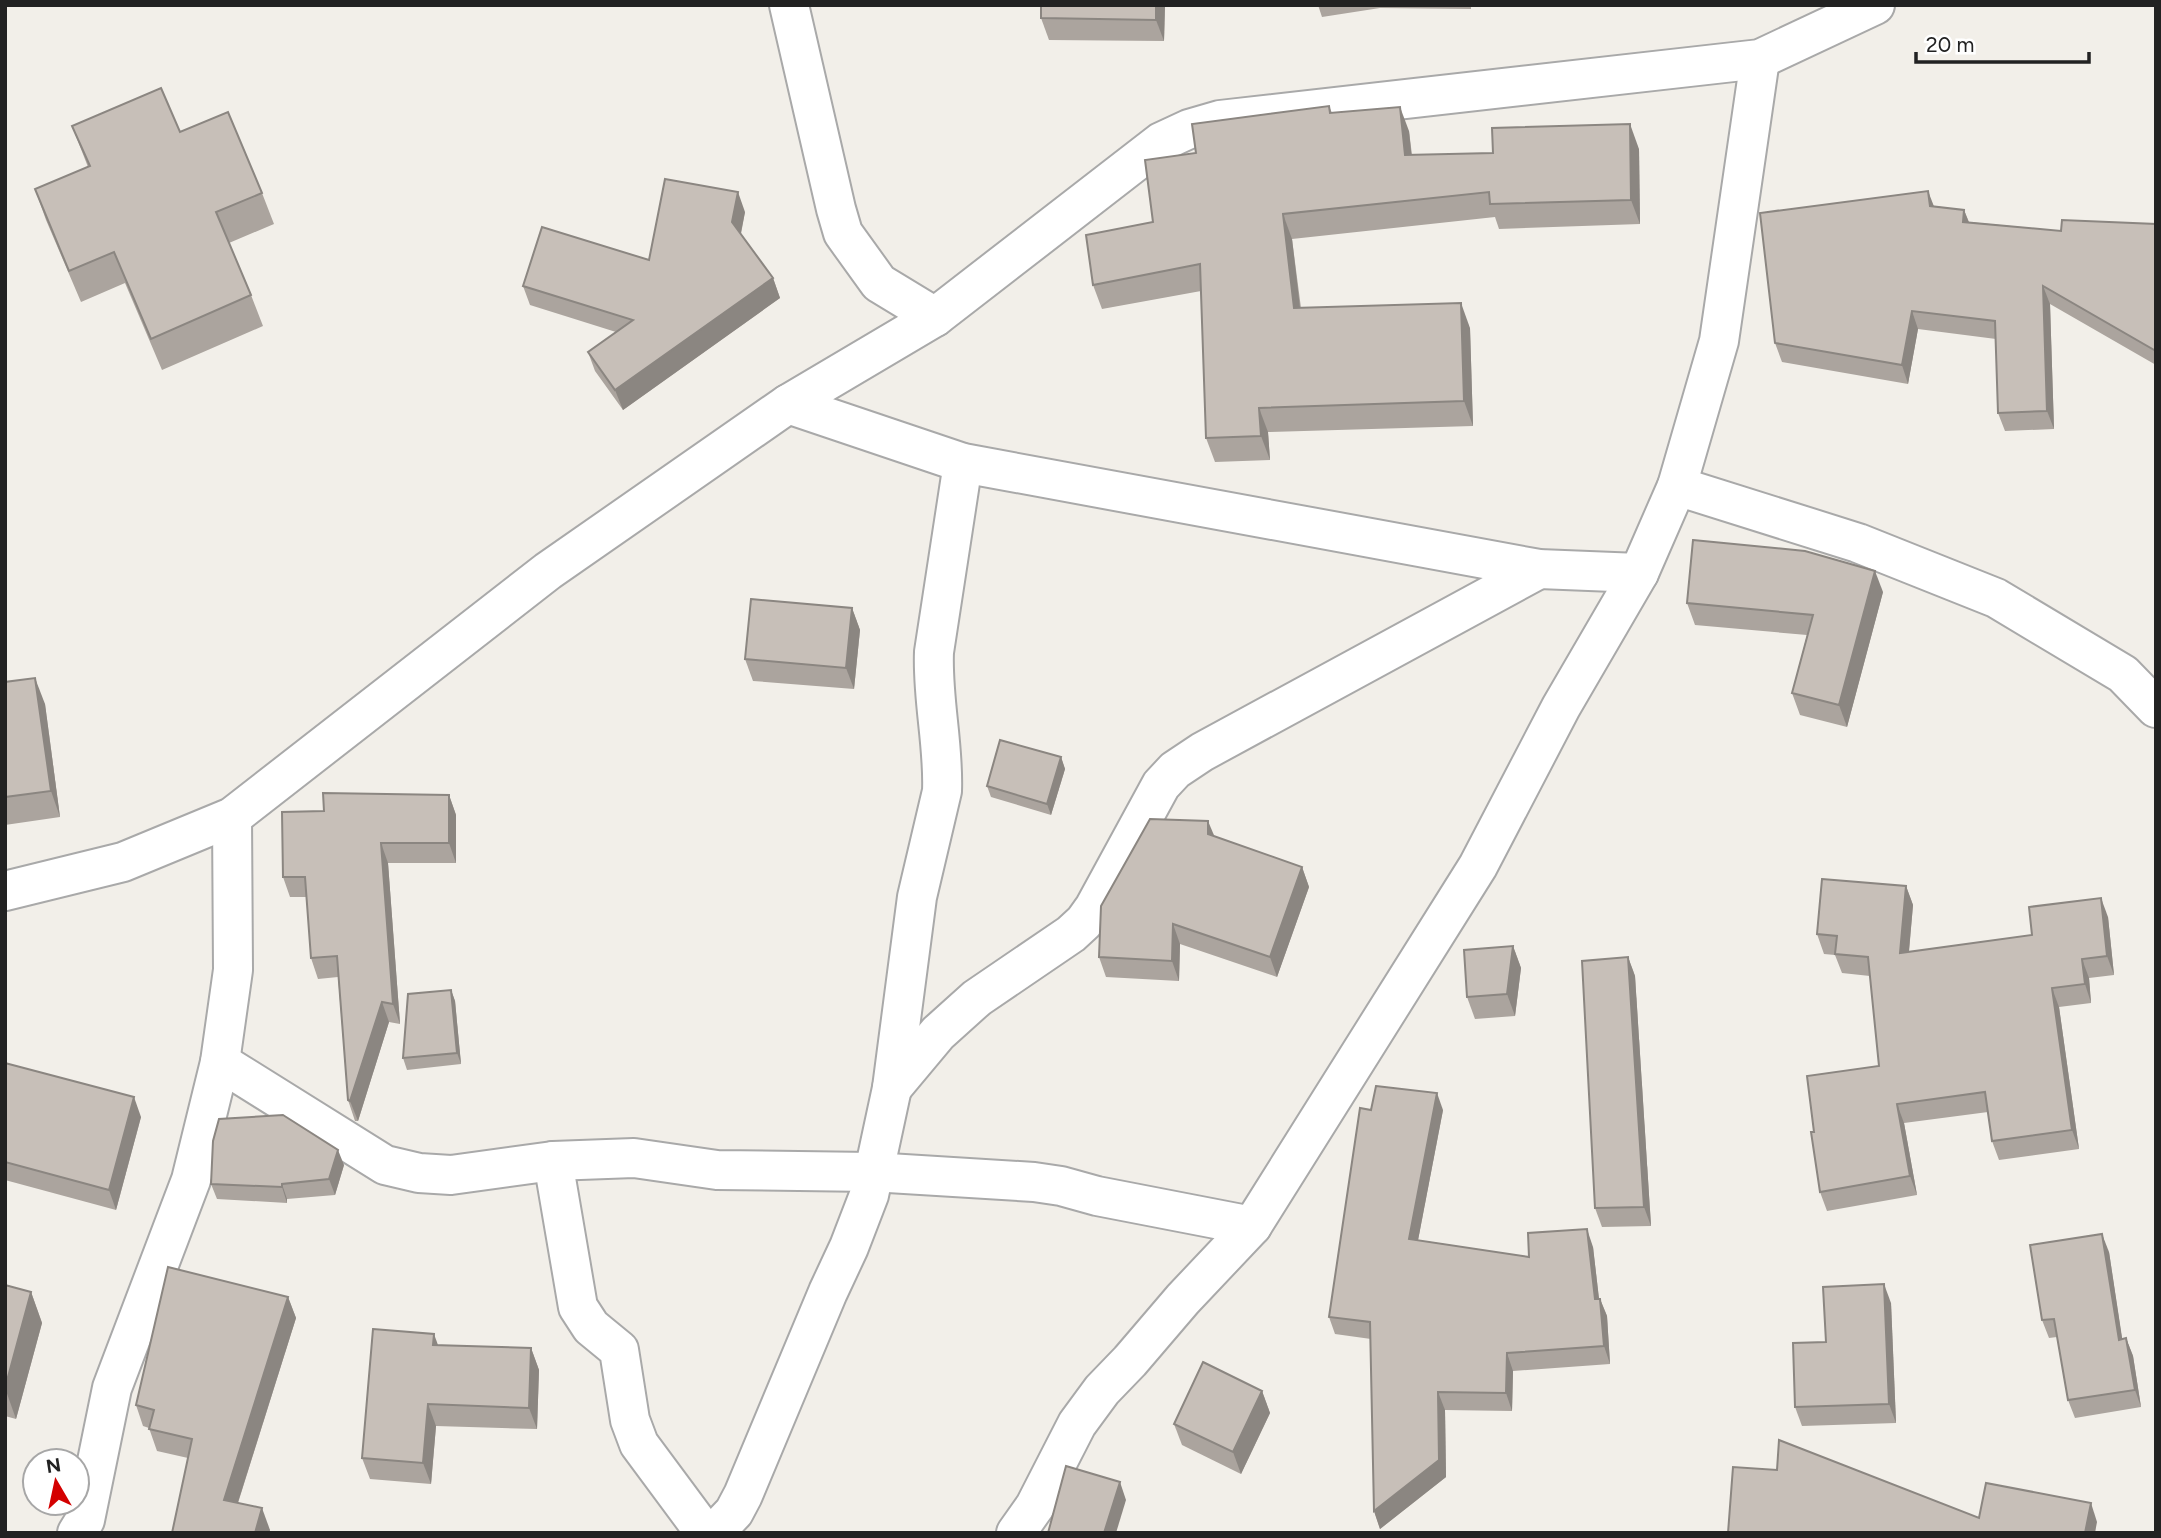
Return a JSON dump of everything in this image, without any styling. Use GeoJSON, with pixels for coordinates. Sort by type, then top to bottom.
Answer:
{"type":"FeatureCollection","features":[{"type":"Feature","properties":{"kind":"street"},"geometry":{"type":"LineString","coordinates":[[789,5],[843,233],[879,283],[935,317]]}},
{"type":"Feature","properties":{"kind":"street"},"geometry":{"type":"LineString","coordinates":[[5,891],[123,862],[232,817],[548,571],[788,404],[935,317],[1161,142],[1189,129],[1220,120],[1760,59],[1875,5]]}},
{"type":"Feature","properties":{"kind":"street"},"geometry":{"type":"LineString","coordinates":[[1016,1533],[1035,1506],[1077,1424],[1102,1390],[1252,1226],[1478,866],[1561,707],[1639,573],[1677,485],[1719,341],[1760,59]]}},
{"type":"Feature","properties":{"kind":"street"},"geometry":{"type":"LineString","coordinates":[[788,404],[963,463],[1539,569],[1639,573]]}},
{"type":"Feature","properties":{"kind":"street"},"geometry":{"type":"LineString","coordinates":[[714,1533],[734,1512],[743,1495],[869,1195],[892,1088],[916,897],[942,791],[943,775],[933,682],[934,652],[963,463]]}},
{"type":"Feature","properties":{"kind":"street"},"geometry":{"type":"LineString","coordinates":[[1677,485],[1858,543],[1996,598],[2123,674],[2156,708]]}},
{"type":"Feature","properties":{"kind":"street"},"geometry":{"type":"LineString","coordinates":[[892,1088],[938,1034],[977,998],[1084,922],[1161,785],[1175,770],[1202,752],[1539,569]]}},
{"type":"Feature","properties":{"kind":"street"},"geometry":{"type":"LineString","coordinates":[[77,1533],[85,1520],[112,1388],[191,1180],[220,1062],[233,970],[232,817]]}},
{"type":"Feature","properties":{"kind":"street"},"geometry":{"type":"LineString","coordinates":[[220,1062],[385,1165],[419,1173],[451,1175],[553,1161],[634,1158],[717,1170],[872,1172],[1061,1186],[1097,1196],[1252,1226]]}},
{"type":"Feature","properties":{"kind":"street"},"geometry":{"type":"LineString","coordinates":[[553,1161],[578,1307],[591,1327],[620,1350],[630,1420],[639,1444],[705,1533]]}},
{"type":"Feature","properties":{"kind":"building"},"geometry":{"type":"Polygon","coordinates":[[[1041,5],[1156,5],[1156,20],[1041,18],[1041,5]]]}},
{"type":"Feature","properties":{"kind":"building"},"geometry":{"type":"Polygon","coordinates":[[[161,88],[180,132],[228,112],[262,193],[216,212],[251,295],[151,339],[114,252],[69,271],[35,189],[90,166],[72,126],[161,88]]]}},
{"type":"Feature","properties":{"kind":"building"},"geometry":{"type":"Polygon","coordinates":[[[1329,106],[1330,113],[1400,107],[1405,155],[1493,153],[1492,128],[1630,124],[1631,200],[1490,204],[1489,192],[1283,214],[1294,308],[1461,303],[1464,401],[1259,408],[1261,436],[1206,438],[1200,264],[1093,285],[1086,235],[1153,222],[1145,160],[1196,153],[1192,124],[1329,106]]]}},
{"type":"Feature","properties":{"kind":"building"},"geometry":{"type":"Polygon","coordinates":[[[665,179],[738,192],[732,222],[773,278],[615,390],[588,352],[633,320],[523,286],[542,227],[649,260],[665,179]]]}},
{"type":"Feature","properties":{"kind":"building"},"geometry":{"type":"Polygon","coordinates":[[[1928,191],[1930,206],[1964,210],[1963,222],[2061,231],[2062,220],[2156,224],[2156,351],[2043,286],[2047,411],[1998,413],[1995,321],[1912,311],[1902,365],[1775,343],[1760,213],[1928,191]]]}},
{"type":"Feature","properties":{"kind":"building"},"geometry":{"type":"Polygon","coordinates":[[[1693,540],[1805,551],[1875,571],[1839,705],[1792,693],[1813,615],[1687,603],[1693,540]]]}},
{"type":"Feature","properties":{"kind":"building"},"geometry":{"type":"Polygon","coordinates":[[[751,599],[852,608],[846,668],[745,659],[751,599]]]}},
{"type":"Feature","properties":{"kind":"building"},"geometry":{"type":"Polygon","coordinates":[[[35,678],[51,791],[5,797],[5,682],[35,678]]]}},
{"type":"Feature","properties":{"kind":"building"},"geometry":{"type":"Polygon","coordinates":[[[1000,740],[1061,757],[1047,804],[987,786],[1000,740]]]}},
{"type":"Feature","properties":{"kind":"building"},"geometry":{"type":"Polygon","coordinates":[[[323,793],[449,795],[449,843],[381,843],[393,1004],[382,1002],[350,1101],[337,956],[311,958],[305,877],[283,877],[282,812],[324,811],[323,793]]]}},
{"type":"Feature","properties":{"kind":"building"},"geometry":{"type":"Polygon","coordinates":[[[1150,819],[1208,821],[1208,834],[1302,867],[1270,957],[1173,924],[1172,961],[1099,957],[1101,906],[1150,819]]]}},
{"type":"Feature","properties":{"kind":"building"},"geometry":{"type":"Polygon","coordinates":[[[1822,879],[1906,886],[1900,953],[2032,935],[2029,907],[2101,898],[2107,956],[2082,959],[2085,984],[2052,988],[2072,1130],[1992,1141],[1985,1092],[1897,1104],[1910,1176],[1820,1192],[1811,1132],[1814,1132],[1807,1076],[1879,1066],[1868,957],[1835,954],[1837,936],[1817,934],[1822,879]]]}},
{"type":"Feature","properties":{"kind":"building"},"geometry":{"type":"Polygon","coordinates":[[[1513,946],[1507,994],[1467,997],[1464,950],[1513,946]]]}},
{"type":"Feature","properties":{"kind":"building"},"geometry":{"type":"Polygon","coordinates":[[[1628,957],[1644,1207],[1595,1208],[1582,961],[1628,957]]]}},
{"type":"Feature","properties":{"kind":"building"},"geometry":{"type":"Polygon","coordinates":[[[451,990],[457,1053],[403,1058],[408,994],[451,990]]]}},
{"type":"Feature","properties":{"kind":"building"},"geometry":{"type":"Polygon","coordinates":[[[5,1063],[134,1097],[109,1190],[5,1162],[5,1063]]]}},
{"type":"Feature","properties":{"kind":"building"},"geometry":{"type":"Polygon","coordinates":[[[1376,1086],[1437,1093],[1409,1239],[1529,1257],[1528,1233],[1587,1229],[1595,1299],[1600,1299],[1604,1346],[1507,1353],[1506,1393],[1438,1392],[1439,1460],[1374,1511],[1370,1322],[1329,1317],[1360,1108],[1371,1110],[1376,1086]]]}},
{"type":"Feature","properties":{"kind":"building"},"geometry":{"type":"Polygon","coordinates":[[[283,1115],[338,1150],[329,1179],[282,1184],[282,1187],[211,1184],[213,1141],[219,1119],[283,1115]]]}},
{"type":"Feature","properties":{"kind":"building"},"geometry":{"type":"Polygon","coordinates":[[[2102,1234],[2119,1340],[2126,1338],[2135,1390],[2068,1400],[2054,1319],[2042,1320],[2030,1245],[2102,1234]]]}},
{"type":"Feature","properties":{"kind":"building"},"geometry":{"type":"Polygon","coordinates":[[[168,1267],[288,1297],[224,1500],[262,1508],[255,1533],[172,1533],[192,1439],[149,1429],[154,1410],[136,1405],[168,1267]]]}},
{"type":"Feature","properties":{"kind":"building"},"geometry":{"type":"Polygon","coordinates":[[[1884,1284],[1889,1404],[1795,1407],[1793,1343],[1826,1342],[1823,1287],[1884,1284]]]}},
{"type":"Feature","properties":{"kind":"building"},"geometry":{"type":"Polygon","coordinates":[[[5,1285],[31,1292],[5,1388],[5,1285]]]}},
{"type":"Feature","properties":{"kind":"building"},"geometry":{"type":"Polygon","coordinates":[[[373,1329],[434,1334],[433,1345],[531,1348],[529,1408],[428,1404],[423,1463],[362,1458],[373,1329]]]}},
{"type":"Feature","properties":{"kind":"building"},"geometry":{"type":"Polygon","coordinates":[[[1203,1362],[1262,1391],[1233,1452],[1174,1424],[1203,1362]]]}},
{"type":"Feature","properties":{"kind":"building"},"geometry":{"type":"Polygon","coordinates":[[[1779,1440],[1979,1518],[1986,1483],[2091,1503],[2085,1533],[1728,1533],[1733,1467],[1777,1470],[1779,1440]]]}},
{"type":"Feature","properties":{"kind":"building"},"geometry":{"type":"Polygon","coordinates":[[[1066,1466],[1120,1482],[1104,1533],[1048,1533],[1066,1466]]]}}]}
